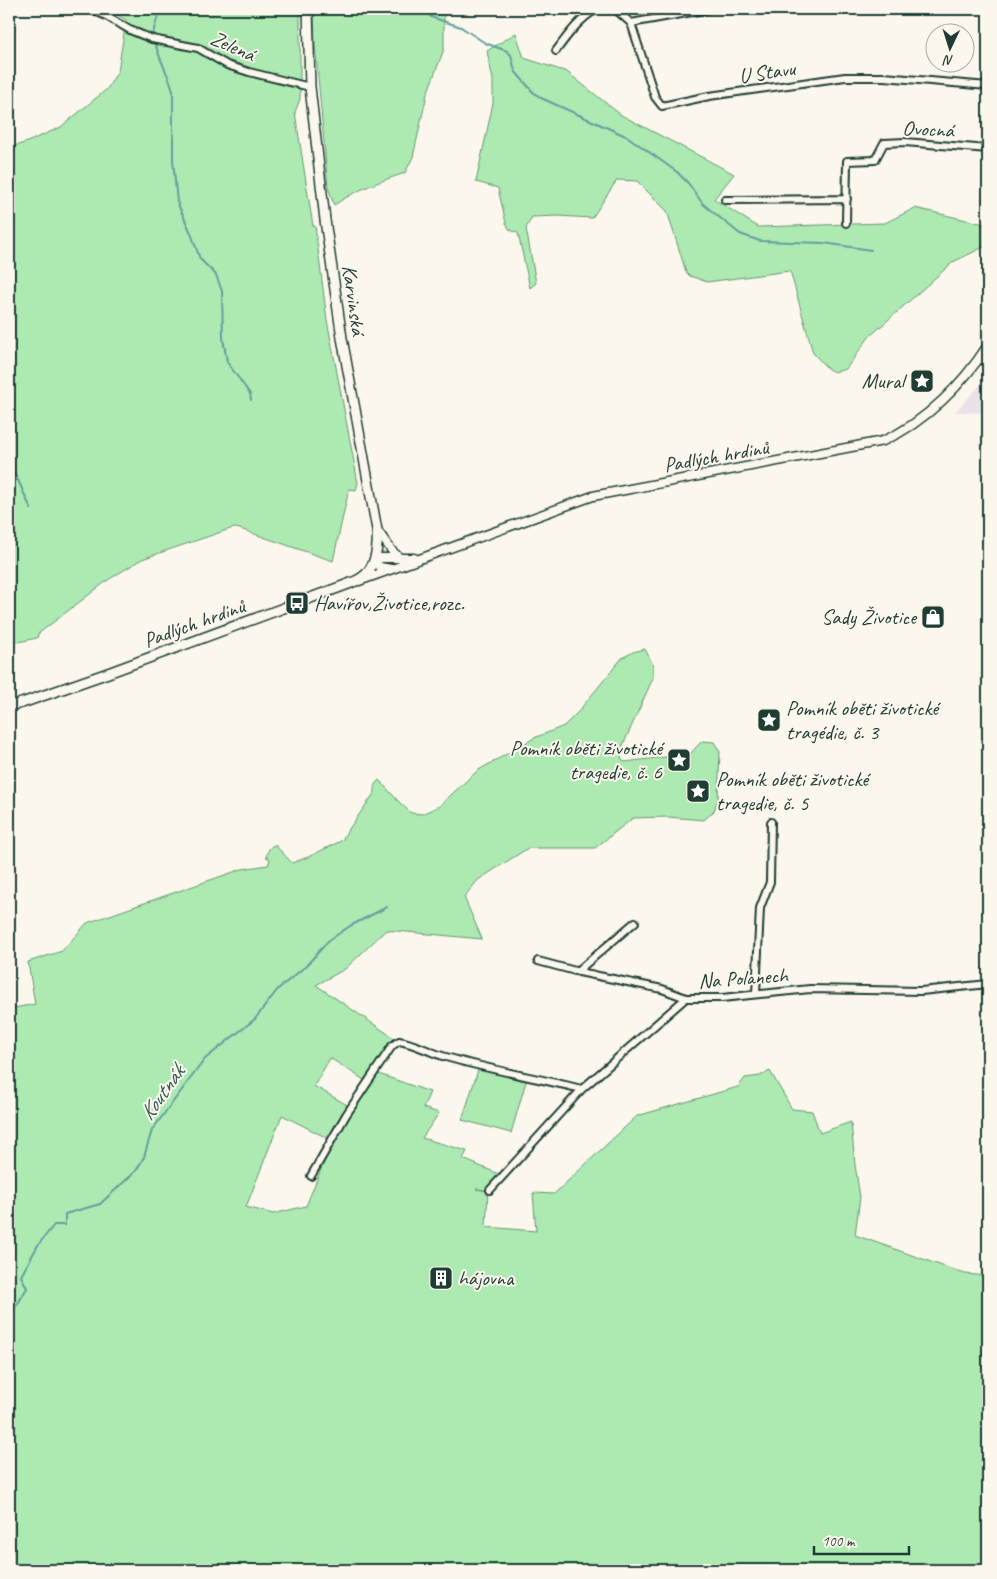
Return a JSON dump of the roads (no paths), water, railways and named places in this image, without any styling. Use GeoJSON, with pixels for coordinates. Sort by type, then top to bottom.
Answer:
{"type":"FeatureCollection","features":[{"type":"Feature","properties":{"kind":"main road","name":"Karvinská"},"geometry":{"type":"LineString","coordinates":[[308,9],[310,87],[335,292],[354,410],[377,530],[374,560]]}},
{"type":"Feature","properties":{"kind":"main road"},"geometry":{"type":"LineString","coordinates":[[351,583],[365,576],[374,560]]}},
{"type":"Feature","properties":{"kind":"main road","name":"Padlých hrdinů"},"geometry":{"type":"LineString","coordinates":[[9,706],[108,673],[351,583]]}},
{"type":"Feature","properties":{"kind":"street","name":"Zelená"},"geometry":{"type":"LineString","coordinates":[[90,9],[152,39],[198,48],[227,65],[310,87]]}},
{"type":"Feature","properties":{"kind":"street"},"geometry":{"type":"LineString","coordinates":[[556,51],[589,13],[597,9]]}},
{"type":"Feature","properties":{"kind":"street","name":"U Stavu"},"geometry":{"type":"LineString","coordinates":[[615,9],[631,24],[655,97],[662,106],[709,96],[845,77],[988,86]]}},
{"type":"Feature","properties":{"kind":"street"},"geometry":{"type":"LineString","coordinates":[[631,24],[708,9]]}},
{"type":"Feature","properties":{"kind":"street","name":"Ovocná"},"geometry":{"type":"LineString","coordinates":[[846,223],[847,161],[875,160],[884,143],[905,142],[988,149]]}},
{"type":"Feature","properties":{"kind":"street"},"geometry":{"type":"LineString","coordinates":[[725,200],[847,199]]}},
{"type":"Feature","properties":{"kind":"street","name":"Padlých hrdinů"},"geometry":{"type":"LineString","coordinates":[[351,583],[593,496],[883,441],[909,428],[926,414],[962,380],[980,359],[988,345]]}},
{"type":"Feature","properties":{"kind":"street"},"geometry":{"type":"LineString","coordinates":[[980,359],[988,363]]}},
{"type":"Feature","properties":{"kind":"street"},"geometry":{"type":"LineString","coordinates":[[377,530],[400,559]]}},
{"type":"Feature","properties":{"kind":"street","name":"Padlých hrdinů"},"geometry":{"type":"LineString","coordinates":[[374,560],[381,558],[421,558]]}},
{"type":"Feature","properties":{"kind":"street"},"geometry":{"type":"LineString","coordinates":[[374,560],[380,567],[392,569]]}},
{"type":"Feature","properties":{"kind":"street"},"geometry":{"type":"LineString","coordinates":[[756,994],[760,908],[770,882],[771,822]]}},
{"type":"Feature","properties":{"kind":"street"},"geometry":{"type":"LineString","coordinates":[[579,972],[580,969],[635,922]]}},
{"type":"Feature","properties":{"kind":"street"},"geometry":{"type":"LineString","coordinates":[[538,961],[579,972],[662,989],[686,998]]}},
{"type":"Feature","properties":{"kind":"street","name":"Na Polanech"},"geometry":{"type":"LineString","coordinates":[[490,1190],[582,1089],[686,998],[722,998],[810,989],[922,991],[988,984]]}},
{"type":"Feature","properties":{"kind":"street"},"geometry":{"type":"LineString","coordinates":[[312,1176],[346,1115],[392,1046],[399,1041],[446,1057],[582,1089]]}},
{"type":"Feature","properties":{"kind":"waterway"},"geometry":{"type":"LineString","coordinates":[[154,37],[153,33],[160,9]]}},
{"type":"Feature","properties":{"kind":"waterway"},"geometry":{"type":"LineString","coordinates":[[426,9],[431,17],[461,27],[485,43],[507,51],[511,55],[515,71],[533,92],[541,98],[628,137],[677,172],[688,183],[703,204],[740,234],[760,241],[824,243],[871,250]]}},
{"type":"Feature","properties":{"kind":"waterway"},"geometry":{"type":"LineString","coordinates":[[155,41],[173,91],[173,160],[177,202],[200,259],[216,275],[222,291],[223,338],[227,362],[250,394],[251,400]]}},
{"type":"Feature","properties":{"kind":"waterway"},"geometry":{"type":"LineString","coordinates":[[9,466],[18,480],[31,509]]}},
{"type":"Feature","properties":{"kind":"waterway","name":"Koutnák"},"geometry":{"type":"LineString","coordinates":[[9,1310],[17,1305],[27,1288],[21,1276],[38,1245],[54,1225],[65,1225],[65,1214],[100,1204],[136,1171],[144,1157],[152,1130],[205,1059],[255,1019],[278,989],[306,966],[328,941],[350,926],[387,907]]}},
{"type":"Feature","properties":{"kind":"place","name":"Mural"},"geometry":{"type":"Point","coordinates":[922,381]}},
{"type":"Feature","properties":{"kind":"place","name":"Havířov,Životice,rozc."},"geometry":{"type":"Point","coordinates":[297,603]}},
{"type":"Feature","properties":{"kind":"place","name":"Sady Životice"},"geometry":{"type":"Point","coordinates":[933,617]}},
{"type":"Feature","properties":{"kind":"place","name":"Pomník oběti životické tragédie, č. 3"},"geometry":{"type":"Point","coordinates":[769,720]}},
{"type":"Feature","properties":{"kind":"place","name":"Pomník oběti životické tragedie, č. 6"},"geometry":{"type":"Point","coordinates":[679,760]}},
{"type":"Feature","properties":{"kind":"place","name":"Pomník oběti životické tragedie, č. 5"},"geometry":{"type":"Point","coordinates":[698,791]}},
{"type":"Feature","properties":{"kind":"place","name":"hájovna"},"geometry":{"type":"Point","coordinates":[441,1278]}}]}
